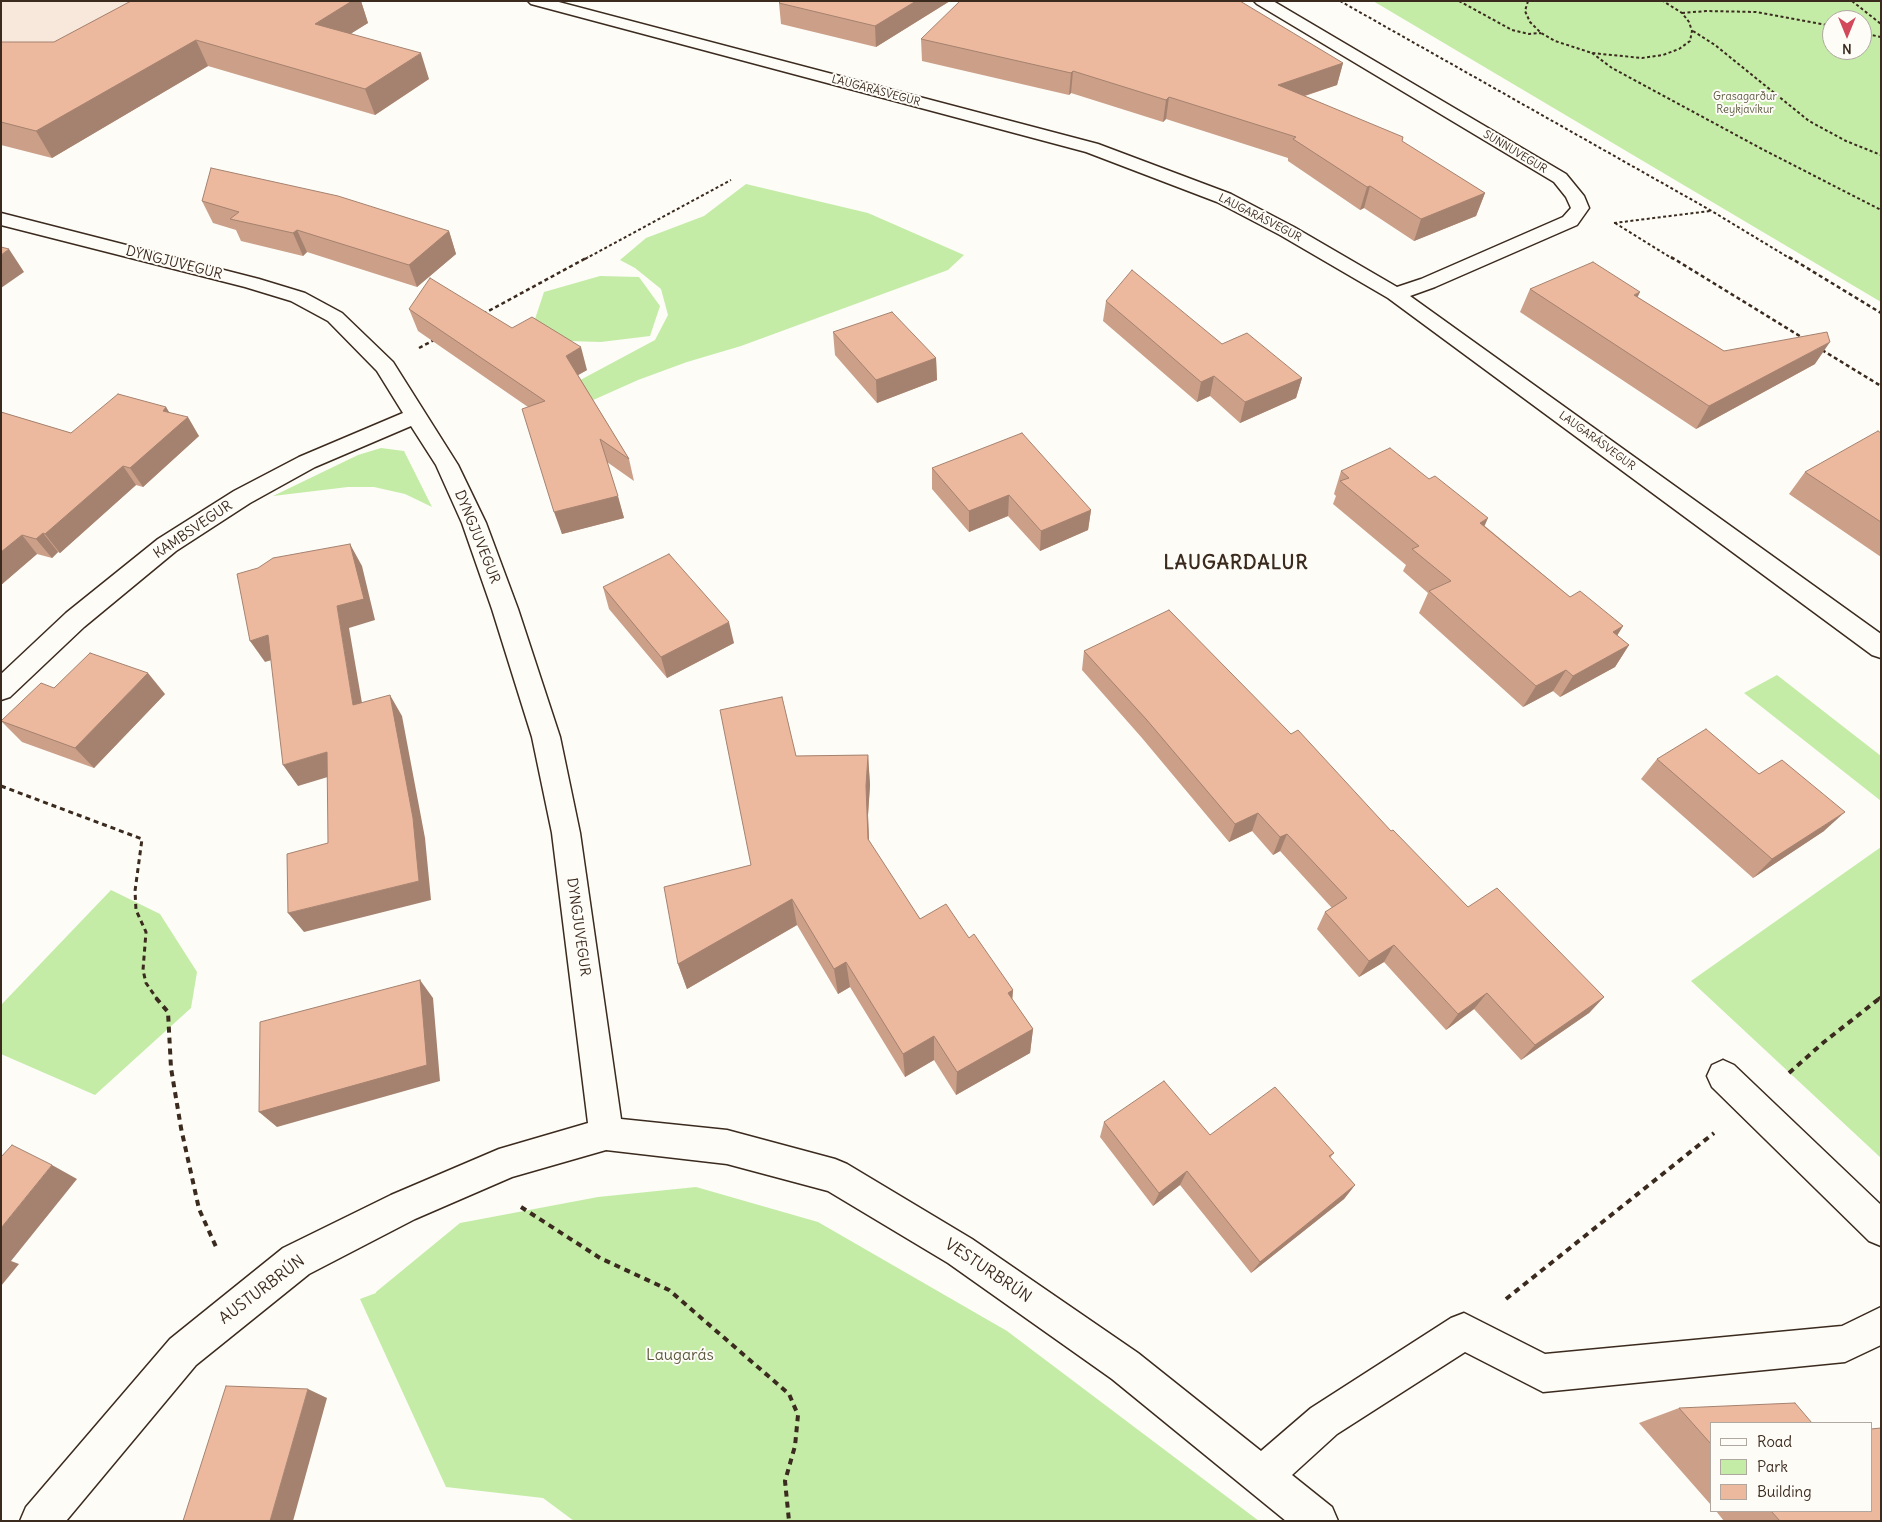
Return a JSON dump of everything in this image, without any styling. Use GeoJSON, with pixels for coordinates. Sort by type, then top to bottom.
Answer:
{"type":"FeatureCollection","features":[{"type":"Feature","properties":{"kind":"street","name":"LAUGARÁSVEGUR"},"geometry":{"type":"LineString","coordinates":[[536,1],[1092,148],[1224,198],[1287,231],[1395,294],[1881,648]]}},
{"type":"Feature","properties":{"kind":"street","name":"SUNNUVEGUR"},"geometry":{"type":"LineString","coordinates":[[1262,1],[1560,178],[1575,196],[1580,208],[1570,221],[1428,282],[1395,294]]}},
{"type":"Feature","properties":{"kind":"street","name":"DYNGJUVEGUR"},"geometry":{"type":"LineString","coordinates":[[1,219],[252,283],[298,297],[335,318],[385,367],[447,465],[474,523],[505,609],[546,737],[566,833],[606,1134]]}},
{"type":"Feature","properties":{"kind":"street","name":"KAMBSVEGUR"},"geometry":{"type":"LineString","coordinates":[[1,690],[75,620],[167,545],[242,497],[307,462],[415,416]]}},
{"type":"Feature","properties":{"kind":"street"},"geometry":{"type":"LineString","coordinates":[[1723,1076],[1881,1229]]}},
{"type":"Feature","properties":{"kind":"street","name":"VESTURBRÚN"},"geometry":{"type":"LineString","coordinates":[[606,1134],[727,1148],[835,1176],[960,1251],[1125,1366],[1318,1521]]}},
{"type":"Feature","properties":{"kind":"street","name":"AUSTURBRÚN"},"geometry":{"type":"LineString","coordinates":[[40,1521],[183,1352],[296,1261],[403,1207],[511,1161],[606,1134]]}},
{"type":"Feature","properties":{"kind":"street"},"geometry":{"type":"LineString","coordinates":[[1262,1476],[1324,1421],[1464,1331],[1543,1372],[1845,1344],[1881,1325]]}},
{"type":"Feature","properties":{"kind":"path"},"geometry":{"type":"LineString","coordinates":[[1340,1],[1710,210],[1881,312]]}},
{"type":"Feature","properties":{"kind":"path"},"geometry":{"type":"LineString","coordinates":[[1458,1],[1512,30],[1529,34],[1542,33]]}},
{"type":"Feature","properties":{"kind":"path"},"geometry":{"type":"LineString","coordinates":[[1528,1],[1525,11],[1530,22],[1542,33],[1573,48],[1592,53],[1642,58],[1663,55],[1680,49],[1690,41],[1692,31],[1689,22],[1682,13],[1663,1]]}},
{"type":"Feature","properties":{"kind":"path"},"geometry":{"type":"LineString","coordinates":[[1852,1],[1881,24]]}},
{"type":"Feature","properties":{"kind":"path"},"geometry":{"type":"LineString","coordinates":[[1682,13],[1706,10],[1756,12],[1822,24]]}},
{"type":"Feature","properties":{"kind":"path"},"geometry":{"type":"LineString","coordinates":[[1692,31],[1714,45],[1809,121],[1846,141],[1881,154]]}},
{"type":"Feature","properties":{"kind":"path"},"geometry":{"type":"LineString","coordinates":[[1592,53],[1612,68],[1762,149],[1881,210]]}},
{"type":"Feature","properties":{"kind":"path"},"geometry":{"type":"LineString","coordinates":[[483,314],[731,180]]}},
{"type":"Feature","properties":{"kind":"path"},"geometry":{"type":"LineString","coordinates":[[1710,210],[1614,223],[1806,340]]}},
{"type":"Feature","properties":{"kind":"path"},"geometry":{"type":"LineString","coordinates":[[414,351],[440,337]]}},
{"type":"Feature","properties":{"kind":"path"},"geometry":{"type":"LineString","coordinates":[[1814,345],[1881,386]]}},
{"type":"Feature","properties":{"kind":"path"},"geometry":{"type":"LineString","coordinates":[[1,786],[142,839],[135,891],[136,910],[146,932],[143,970],[146,983],[153,995],[168,1012],[171,1068],[181,1128],[199,1209],[217,1249]]}},
{"type":"Feature","properties":{"kind":"path"},"geometry":{"type":"LineString","coordinates":[[1783,1079],[1824,1042],[1881,997]]}},
{"type":"Feature","properties":{"kind":"path"},"geometry":{"type":"LineString","coordinates":[[1504,1301],[1693,1150]]}},
{"type":"Feature","properties":{"kind":"path"},"geometry":{"type":"LineString","coordinates":[[517,1205],[600,1258],[669,1290],[789,1394],[798,1415],[795,1446],[785,1481],[789,1521]]}},
{"type":"Feature","properties":{"kind":"shaded area"},"geometry":{"type":"Polygon","coordinates":[[[1,1],[192,1],[1,109],[1,1]]]}},
{"type":"Feature","properties":{"kind":"green space","name":"Grasagarður Reykjavíkur"},"geometry":{"type":"Polygon","coordinates":[[[1373,1],[1881,1],[1881,302],[1373,1]]]}},
{"type":"Feature","properties":{"kind":"green space"},"geometry":{"type":"Polygon","coordinates":[[[746,184],[868,213],[964,255],[948,270],[741,346],[687,362],[638,380],[591,401],[541,401],[655,340],[668,315],[661,289],[635,268],[620,260],[646,238],[704,216],[746,184]]]}},
{"type":"Feature","properties":{"kind":"green space"},"geometry":{"type":"Polygon","coordinates":[[[600,276],[639,277],[660,306],[650,336],[601,342],[568,341],[533,325],[544,292],[600,276]]]}},
{"type":"Feature","properties":{"kind":"green space"},"geometry":{"type":"Polygon","coordinates":[[[381,448],[404,451],[432,507],[405,494],[374,487],[348,487],[273,496],[358,455],[381,448]]]}},
{"type":"Feature","properties":{"kind":"green space"},"geometry":{"type":"Polygon","coordinates":[[[1777,675],[1881,756],[1881,801],[1744,693],[1777,675]]]}},
{"type":"Feature","properties":{"kind":"green space"},"geometry":{"type":"Polygon","coordinates":[[[1881,847],[1881,1158],[1691,981],[1881,847]]]}},
{"type":"Feature","properties":{"kind":"green space"},"geometry":{"type":"Polygon","coordinates":[[[111,890],[160,914],[197,972],[191,1008],[95,1095],[1,1054],[1,1005],[111,890]]]}},
{"type":"Feature","properties":{"kind":"green space","name":"Laugarás"},"geometry":{"type":"Polygon","coordinates":[[[696,1187],[818,1222],[1007,1331],[1259,1521],[574,1521],[543,1498],[446,1487],[360,1299],[376,1293],[460,1223],[598,1197],[696,1187]]]}},
{"type":"Feature","properties":{"kind":"building"},"geometry":{"type":"Polygon","coordinates":[[[131,1],[352,1],[315,24],[421,53],[365,89],[196,40],[36,131],[1,122],[1,42],[54,42],[131,1]]]}},
{"type":"Feature","properties":{"kind":"building"},"geometry":{"type":"Polygon","coordinates":[[[781,1],[916,1],[875,26],[779,3],[781,1]]]}},
{"type":"Feature","properties":{"kind":"building"},"geometry":{"type":"Polygon","coordinates":[[[960,1],[1240,1],[1343,63],[1278,85],[1403,137],[1402,141],[1485,193],[1421,219],[1293,139],[1296,137],[1169,97],[1166,100],[1073,71],[1071,73],[921,39],[960,1]]]}},
{"type":"Feature","properties":{"kind":"building"},"geometry":{"type":"Polygon","coordinates":[[[211,168],[338,196],[449,231],[409,265],[297,230],[293,233],[230,219],[239,212],[202,201],[211,168]]]}},
{"type":"Feature","properties":{"kind":"building"},"geometry":{"type":"Polygon","coordinates":[[[1,247],[9,249],[1,255],[1,247]]]}},
{"type":"Feature","properties":{"kind":"building"},"geometry":{"type":"Polygon","coordinates":[[[1593,262],[1640,292],[1634,295],[1724,351],[1827,332],[1830,342],[1709,406],[1530,289],[1593,262]]]}},
{"type":"Feature","properties":{"kind":"building"},"geometry":{"type":"Polygon","coordinates":[[[1132,270],[1222,344],[1247,333],[1302,378],[1245,402],[1214,376],[1201,382],[1106,301],[1132,270]]]}},
{"type":"Feature","properties":{"kind":"building"},"geometry":{"type":"Polygon","coordinates":[[[430,278],[512,328],[532,317],[581,347],[566,356],[629,459],[600,439],[618,496],[554,512],[522,409],[545,401],[409,309],[430,278]]]}},
{"type":"Feature","properties":{"kind":"building"},"geometry":{"type":"Polygon","coordinates":[[[892,312],[936,358],[876,380],[833,332],[892,312]]]}},
{"type":"Feature","properties":{"kind":"building"},"geometry":{"type":"Polygon","coordinates":[[[118,394],[166,407],[163,411],[188,417],[130,468],[123,466],[45,534],[43,533],[36,539],[22,535],[1,552],[1,412],[71,433],[118,394]]]}},
{"type":"Feature","properties":{"kind":"building"},"geometry":{"type":"Polygon","coordinates":[[[1878,431],[1881,433],[1881,522],[1805,472],[1878,431]]]}},
{"type":"Feature","properties":{"kind":"building"},"geometry":{"type":"Polygon","coordinates":[[[1022,433],[1091,510],[1041,531],[1009,495],[969,511],[932,468],[1022,433]]]}},
{"type":"Feature","properties":{"kind":"building"},"geometry":{"type":"Polygon","coordinates":[[[1390,448],[1429,479],[1435,476],[1488,518],[1480,523],[1570,597],[1580,591],[1623,626],[1613,632],[1629,645],[1573,676],[1566,670],[1536,686],[1429,591],[1451,581],[1412,549],[1419,546],[1340,481],[1349,478],[1341,471],[1390,448]]]}},
{"type":"Feature","properties":{"kind":"building"},"geometry":{"type":"Polygon","coordinates":[[[350,544],[364,599],[337,606],[353,705],[390,695],[413,818],[419,881],[288,913],[287,854],[328,843],[327,752],[283,765],[268,635],[250,641],[237,574],[258,568],[273,558],[350,544]]]}},
{"type":"Feature","properties":{"kind":"building"},"geometry":{"type":"Polygon","coordinates":[[[669,554],[729,622],[661,657],[603,587],[669,554]]]}},
{"type":"Feature","properties":{"kind":"building"},"geometry":{"type":"Polygon","coordinates":[[[1169,610],[1291,734],[1298,730],[1391,831],[1393,830],[1468,907],[1497,888],[1604,997],[1535,1045],[1487,993],[1458,1014],[1394,945],[1369,961],[1325,912],[1347,898],[1287,834],[1280,837],[1258,813],[1235,824],[1146,719],[1084,651],[1169,610]]]}},
{"type":"Feature","properties":{"kind":"building"},"geometry":{"type":"Polygon","coordinates":[[[90,653],[148,673],[75,748],[1,721],[41,683],[54,688],[90,653]]]}},
{"type":"Feature","properties":{"kind":"building"},"geometry":{"type":"Polygon","coordinates":[[[782,697],[796,756],[868,755],[866,786],[868,839],[920,919],[946,904],[969,938],[974,934],[1013,990],[1008,993],[1033,1029],[957,1072],[934,1036],[903,1054],[846,962],[834,969],[792,899],[678,964],[664,887],[751,865],[720,710],[782,697]]]}},
{"type":"Feature","properties":{"kind":"building"},"geometry":{"type":"Polygon","coordinates":[[[1706,729],[1759,774],[1782,760],[1845,812],[1772,859],[1657,759],[1706,729]]]}},
{"type":"Feature","properties":{"kind":"building"},"geometry":{"type":"Polygon","coordinates":[[[420,980],[427,1065],[259,1112],[260,1022],[420,980]]]}},
{"type":"Feature","properties":{"kind":"building"},"geometry":{"type":"Polygon","coordinates":[[[1164,1081],[1210,1135],[1275,1087],[1334,1153],[1329,1156],[1355,1185],[1260,1262],[1187,1171],[1159,1193],[1104,1122],[1164,1081]]]}},
{"type":"Feature","properties":{"kind":"building"},"geometry":{"type":"Polygon","coordinates":[[[12,1145],[52,1165],[1,1228],[1,1157],[12,1145]]]}},
{"type":"Feature","properties":{"kind":"building"},"geometry":{"type":"Polygon","coordinates":[[[226,1386],[308,1389],[270,1521],[183,1521],[226,1386]]]}},
{"type":"Feature","properties":{"kind":"building"},"geometry":{"type":"Polygon","coordinates":[[[1795,1403],[1811,1422],[1710,1422],[1710,1443],[1679,1408],[1795,1403]]]}},
{"type":"Feature","properties":{"kind":"building"},"geometry":{"type":"Polygon","coordinates":[[[1881,1428],[1881,1521],[1780,1521],[1772,1512],[1872,1512],[1872,1429],[1881,1428]]]}},
{"type":"Feature","properties":{"kind":"district","name":"LAUGARDALUR"},"geometry":{"type":"Point","coordinates":[1236,564]}}]}
